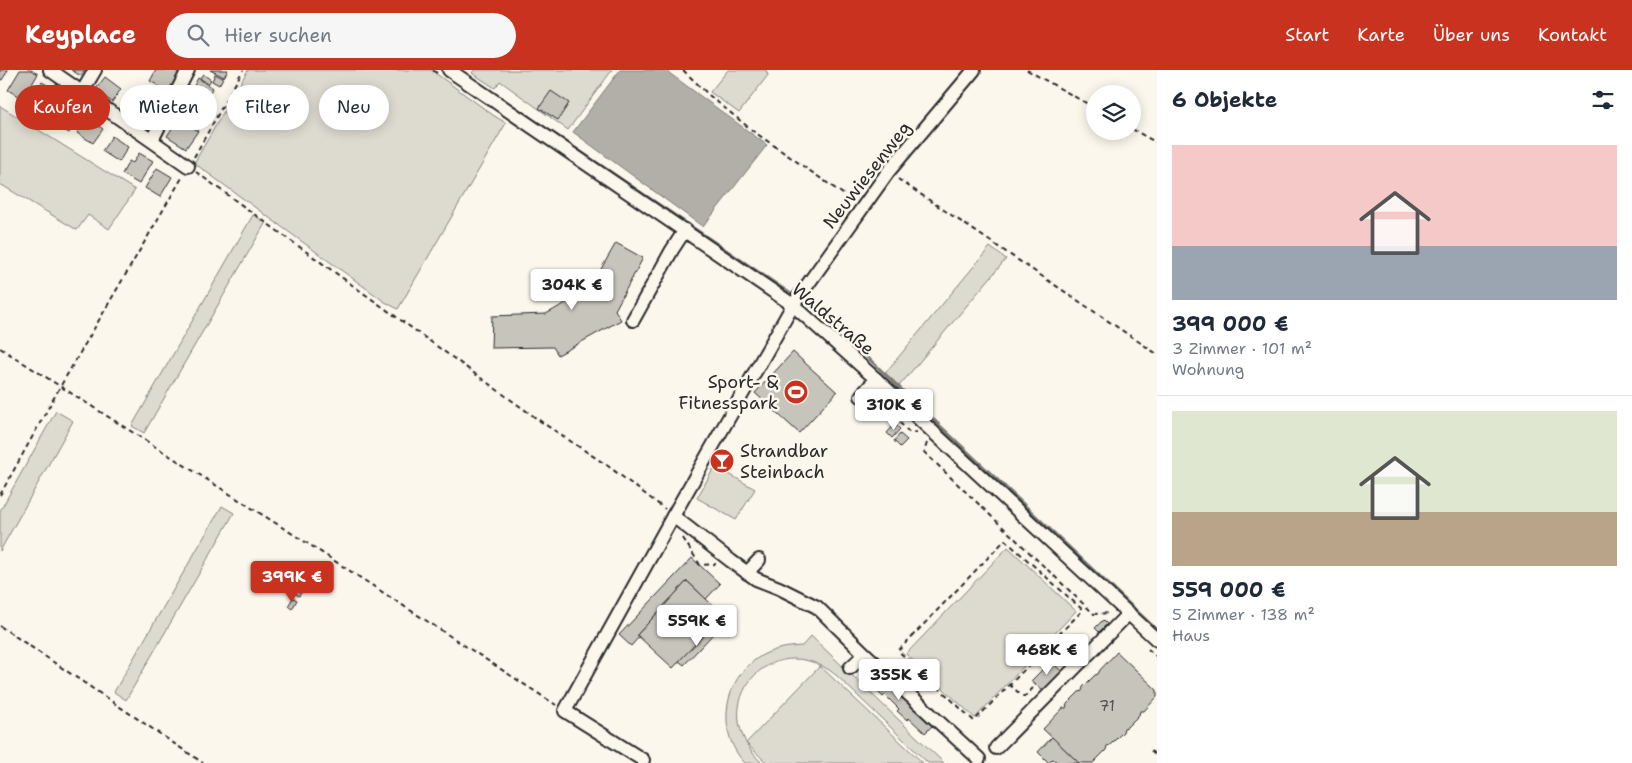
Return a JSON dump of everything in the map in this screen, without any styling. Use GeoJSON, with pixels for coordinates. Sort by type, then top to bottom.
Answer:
{"type":"FeatureCollection","features":[{"type":"Feature","properties":{"kind":"street"},"geometry":{"type":"LineString","coordinates":[[50,70],[72,85]]}},
{"type":"Feature","properties":{"kind":"street"},"geometry":{"type":"LineString","coordinates":[[86,85],[94,70]]}},
{"type":"Feature","properties":{"kind":"street"},"geometry":{"type":"LineString","coordinates":[[152,140],[188,70]]}},
{"type":"Feature","properties":{"kind":"street","name":"Waldstraße"},"geometry":{"type":"LineString","coordinates":[[449,70],[793,305],[1157,640]]}},
{"type":"Feature","properties":{"kind":"street","name":"Neuwiesenweg"},"geometry":{"type":"LineString","coordinates":[[565,711],[793,305],[888,172],[974,70]]}},
{"type":"Feature","properties":{"kind":"street"},"geometry":{"type":"LineString","coordinates":[[110,111],[188,166]]}},
{"type":"Feature","properties":{"kind":"street"},"geometry":{"type":"LineString","coordinates":[[633,320],[684,230]]}},
{"type":"Feature","properties":{"kind":"street"},"geometry":{"type":"LineString","coordinates":[[861,396],[878,385]]}},
{"type":"Feature","properties":{"kind":"street"},"geometry":{"type":"LineString","coordinates":[[674,516],[756,579],[817,607],[979,759]]}},
{"type":"Feature","properties":{"kind":"street"},"geometry":{"type":"LineString","coordinates":[[747,573],[759,560]]}},
{"type":"Feature","properties":{"kind":"street"},"geometry":{"type":"LineString","coordinates":[[996,748],[1128,612]]}},
{"type":"Feature","properties":{"kind":"street"},"geometry":{"type":"LineString","coordinates":[[850,668],[865,654]]}},
{"type":"Feature","properties":{"kind":"street"},"geometry":{"type":"LineString","coordinates":[[565,711],[643,760]]}},
{"type":"Feature","properties":{"kind":"path"},"geometry":{"type":"LineString","coordinates":[[0,495],[60,387],[243,70]]}},
{"type":"Feature","properties":{"kind":"path"},"geometry":{"type":"LineString","coordinates":[[683,70],[710,96],[741,121],[846,195],[861,208]]}},
{"type":"Feature","properties":{"kind":"path"},"geometry":{"type":"LineString","coordinates":[[1027,70],[1086,103]]}},
{"type":"Feature","properties":{"kind":"path"},"geometry":{"type":"LineString","coordinates":[[1141,134],[1157,143]]}},
{"type":"Feature","properties":{"kind":"path"},"geometry":{"type":"LineString","coordinates":[[188,166],[543,423],[608,466],[674,516]]}},
{"type":"Feature","properties":{"kind":"path"},"geometry":{"type":"LineString","coordinates":[[888,172],[1157,354]]}},
{"type":"Feature","properties":{"kind":"path"},"geometry":{"type":"LineString","coordinates":[[0,348],[310,545],[565,711]]}},
{"type":"Feature","properties":{"kind":"path"},"geometry":{"type":"LineString","coordinates":[[878,385],[877,400],[910,433],[919,432]]}},
{"type":"Feature","properties":{"kind":"path"},"geometry":{"type":"LineString","coordinates":[[928,440],[924,452],[1094,614],[1128,612]]}},
{"type":"Feature","properties":{"kind":"path"},"geometry":{"type":"LineString","coordinates":[[1006,540],[1083,610],[974,721],[921,671],[898,650],[1006,540]]}},
{"type":"Feature","properties":{"kind":"path"},"geometry":{"type":"LineString","coordinates":[[0,628],[202,763]]}},
{"type":"Feature","properties":{"kind":"path"},"geometry":{"type":"LineString","coordinates":[[904,690],[921,671]]}},
{"type":"Feature","properties":{"kind":"path"},"geometry":{"type":"LineString","coordinates":[[1009,684],[1022,696],[1025,696],[1036,685]]}},
{"type":"Feature","properties":{"kind":"path"},"geometry":{"type":"LineString","coordinates":[[1151,751],[1157,757]]}},
{"type":"Feature","properties":{"kind":"shaded area"},"geometry":{"type":"Polygon","coordinates":[[[248,70],[431,70],[506,123],[398,309],[385,302],[194,163],[213,130],[217,130],[217,123],[227,106],[227,130],[309,130],[309,85],[239,85],[248,70]]]}},
{"type":"Feature","properties":{"kind":"shaded area"},"geometry":{"type":"Polygon","coordinates":[[[474,70],[612,70],[568,130],[500,81],[495,88],[472,73],[474,70]]]}},
{"type":"Feature","properties":{"kind":"shaded area"},"geometry":{"type":"Polygon","coordinates":[[[620,70],[665,70],[767,145],[703,227],[573,132],[620,70]]]}},
{"type":"Feature","properties":{"kind":"shaded area"},"geometry":{"type":"Polygon","coordinates":[[[728,70],[766,70],[768,75],[739,113],[710,92],[728,70]]]}},
{"type":"Feature","properties":{"kind":"shaded area"},"geometry":{"type":"Polygon","coordinates":[[[0,106],[15,115],[15,130],[39,130],[135,190],[109,229],[88,215],[77,230],[0,184],[0,106]]]}},
{"type":"Feature","properties":{"kind":"shaded area"},"geometry":{"type":"Polygon","coordinates":[[[253,215],[266,222],[144,433],[132,426],[253,215]]]}},
{"type":"Feature","properties":{"kind":"shaded area"},"geometry":{"type":"Polygon","coordinates":[[[990,247],[1006,259],[895,391],[881,378],[990,247]]]}},
{"type":"Feature","properties":{"kind":"shaded area"},"geometry":{"type":"Polygon","coordinates":[[[56,411],[73,421],[0,551],[0,511],[56,411]]]}},
{"type":"Feature","properties":{"kind":"shaded area"},"geometry":{"type":"Polygon","coordinates":[[[715,466],[755,489],[736,520],[697,498],[715,466]]]}},
{"type":"Feature","properties":{"kind":"shaded area"},"geometry":{"type":"Polygon","coordinates":[[[222,506],[234,513],[126,700],[114,692],[222,506]]]}},
{"type":"Feature","properties":{"kind":"shaded area"},"geometry":{"type":"Polygon","coordinates":[[[1008,547],[1076,611],[975,718],[906,654],[1008,547]]]}},
{"type":"Feature","properties":{"kind":"shaded area"},"geometry":{"type":"Polygon","coordinates":[[[811,636],[944,763],[928,763],[836,675],[812,662],[788,659],[768,665],[752,678],[741,697],[739,718],[745,741],[762,763],[745,763],[736,752],[727,726],[729,698],[734,685],[741,673],[763,655],[788,647],[802,646],[811,636]]]}},
{"type":"Feature","properties":{"kind":"shaded area"},"geometry":{"type":"Polygon","coordinates":[[[820,666],[923,763],[767,763],[746,743],[820,666]]]}},
{"type":"Feature","properties":{"kind":"building"},"geometry":{"type":"Polygon","coordinates":[[[0,70],[8,70],[2,80],[0,79],[0,70]]]}},
{"type":"Feature","properties":{"kind":"building"},"geometry":{"type":"Polygon","coordinates":[[[20,70],[31,70],[38,74],[31,85],[15,85],[15,94],[8,90],[20,70]]]}},
{"type":"Feature","properties":{"kind":"building"},"geometry":{"type":"Polygon","coordinates":[[[71,70],[85,70],[81,76],[71,70]]]}},
{"type":"Feature","properties":{"kind":"building"},"geometry":{"type":"Polygon","coordinates":[[[156,70],[174,70],[179,73],[173,85],[157,85],[150,81],[156,70]]]}},
{"type":"Feature","properties":{"kind":"building"},"geometry":{"type":"Polygon","coordinates":[[[210,70],[228,70],[224,77],[210,70]]]}},
{"type":"Feature","properties":{"kind":"building"},"geometry":{"type":"Polygon","coordinates":[[[203,74],[211,80],[208,84],[200,78],[203,74]]]}},
{"type":"Feature","properties":{"kind":"building"},"geometry":{"type":"Polygon","coordinates":[[[215,74],[223,78],[219,85],[212,81],[215,74]]]}},
{"type":"Feature","properties":{"kind":"building"},"geometry":{"type":"Polygon","coordinates":[[[105,77],[120,88],[120,90],[112,102],[110,101],[110,85],[99,85],[105,77]]]}},
{"type":"Feature","properties":{"kind":"building"},"geometry":{"type":"Polygon","coordinates":[[[198,78],[208,85],[194,85],[198,78]]]}},
{"type":"Feature","properties":{"kind":"building"},"geometry":{"type":"Polygon","coordinates":[[[551,91],[569,103],[558,120],[539,108],[551,91]]]}},
{"type":"Feature","properties":{"kind":"building"},"geometry":{"type":"Polygon","coordinates":[[[79,130],[102,130],[93,143],[77,133],[79,130]]]}},
{"type":"Feature","properties":{"kind":"building"},"geometry":{"type":"Polygon","coordinates":[[[171,130],[198,131],[186,148],[167,136],[171,130]]]}},
{"type":"Feature","properties":{"kind":"building"},"geometry":{"type":"Polygon","coordinates":[[[112,136],[128,147],[119,162],[102,151],[112,136]]]}},
{"type":"Feature","properties":{"kind":"building"},"geometry":{"type":"Polygon","coordinates":[[[139,153],[153,161],[139,184],[122,174],[129,161],[133,163],[139,153]]]}},
{"type":"Feature","properties":{"kind":"building"},"geometry":{"type":"Polygon","coordinates":[[[157,168],[172,177],[160,197],[145,188],[157,168]]]}},
{"type":"Feature","properties":{"kind":"building"},"geometry":{"type":"Polygon","coordinates":[[[616,243],[643,258],[615,310],[621,320],[558,355],[553,347],[491,348],[492,316],[546,314],[589,290],[616,243]]]}},
{"type":"Feature","properties":{"kind":"building","name":"Sport- & Fitnesspark"},"geometry":{"type":"Polygon","coordinates":[[[793,352],[837,392],[799,433],[755,393],[793,352]]]}},
{"type":"Feature","properties":{"kind":"building"},"geometry":{"type":"Polygon","coordinates":[[[895,424],[900,429],[892,438],[887,433],[895,424]]]}},
{"type":"Feature","properties":{"kind":"building"},"geometry":{"type":"Polygon","coordinates":[[[900,434],[907,440],[900,447],[894,441],[900,434]]]}},
{"type":"Feature","properties":{"kind":"building"},"geometry":{"type":"Polygon","coordinates":[[[692,558],[720,584],[706,599],[687,581],[637,635],[639,637],[631,646],[619,635],[692,558]]]}},
{"type":"Feature","properties":{"kind":"building"},"geometry":{"type":"Polygon","coordinates":[[[302,578],[308,581],[299,596],[294,593],[302,578]]]}},
{"type":"Feature","properties":{"kind":"building"},"geometry":{"type":"Polygon","coordinates":[[[687,581],[723,615],[673,668],[637,635],[687,581]]]}},
{"type":"Feature","properties":{"kind":"building"},"geometry":{"type":"Polygon","coordinates":[[[293,598],[297,600],[292,609],[288,606],[293,598]]]}},
{"type":"Feature","properties":{"kind":"building"},"geometry":{"type":"Polygon","coordinates":[[[1103,620],[1107,624],[1099,632],[1095,628],[1103,620]]]}},
{"type":"Feature","properties":{"kind":"building"},"geometry":{"type":"Polygon","coordinates":[[[711,628],[715,632],[684,665],[679,661],[711,628]]]}},
{"type":"Feature","properties":{"kind":"building"},"geometry":{"type":"Polygon","coordinates":[[[1117,652],[1157,690],[1157,697],[1144,711],[1140,711],[1139,715],[1124,728],[1123,732],[1107,746],[1106,750],[1093,763],[1079,763],[1043,729],[1063,708],[1066,708],[1067,704],[1082,691],[1083,687],[1098,674],[1117,652]]]}},
{"type":"Feature","properties":{"kind":"building"},"geometry":{"type":"Polygon","coordinates":[[[1051,661],[1062,672],[1043,691],[1031,681],[1051,661]]]}},
{"type":"Feature","properties":{"kind":"building"},"geometry":{"type":"Polygon","coordinates":[[[873,670],[906,698],[905,700],[932,726],[925,733],[909,718],[907,720],[897,711],[899,709],[885,695],[883,697],[876,690],[878,688],[866,677],[873,670]]]}},
{"type":"Feature","properties":{"kind":"building"},"geometry":{"type":"Polygon","coordinates":[[[1052,737],[1079,763],[1058,763],[1053,759],[1049,763],[1038,752],[1052,737]]]}},
{"type":"Feature","properties":{"kind":"waterway"},"geometry":{"type":"LineString","coordinates":[[510,104],[791,294]]}},
{"type":"Feature","properties":{"kind":"waterway"},"geometry":{"type":"LineString","coordinates":[[816,309],[1157,630]]}},
{"type":"Feature","properties":{"kind":"place","name":"Sport- & Fitnesspark"},"geometry":{"type":"Point","coordinates":[796,392]}},
{"type":"Feature","properties":{"kind":"place","name":"Strandbar Steinbach"},"geometry":{"type":"Point","coordinates":[722,461]}}]}
